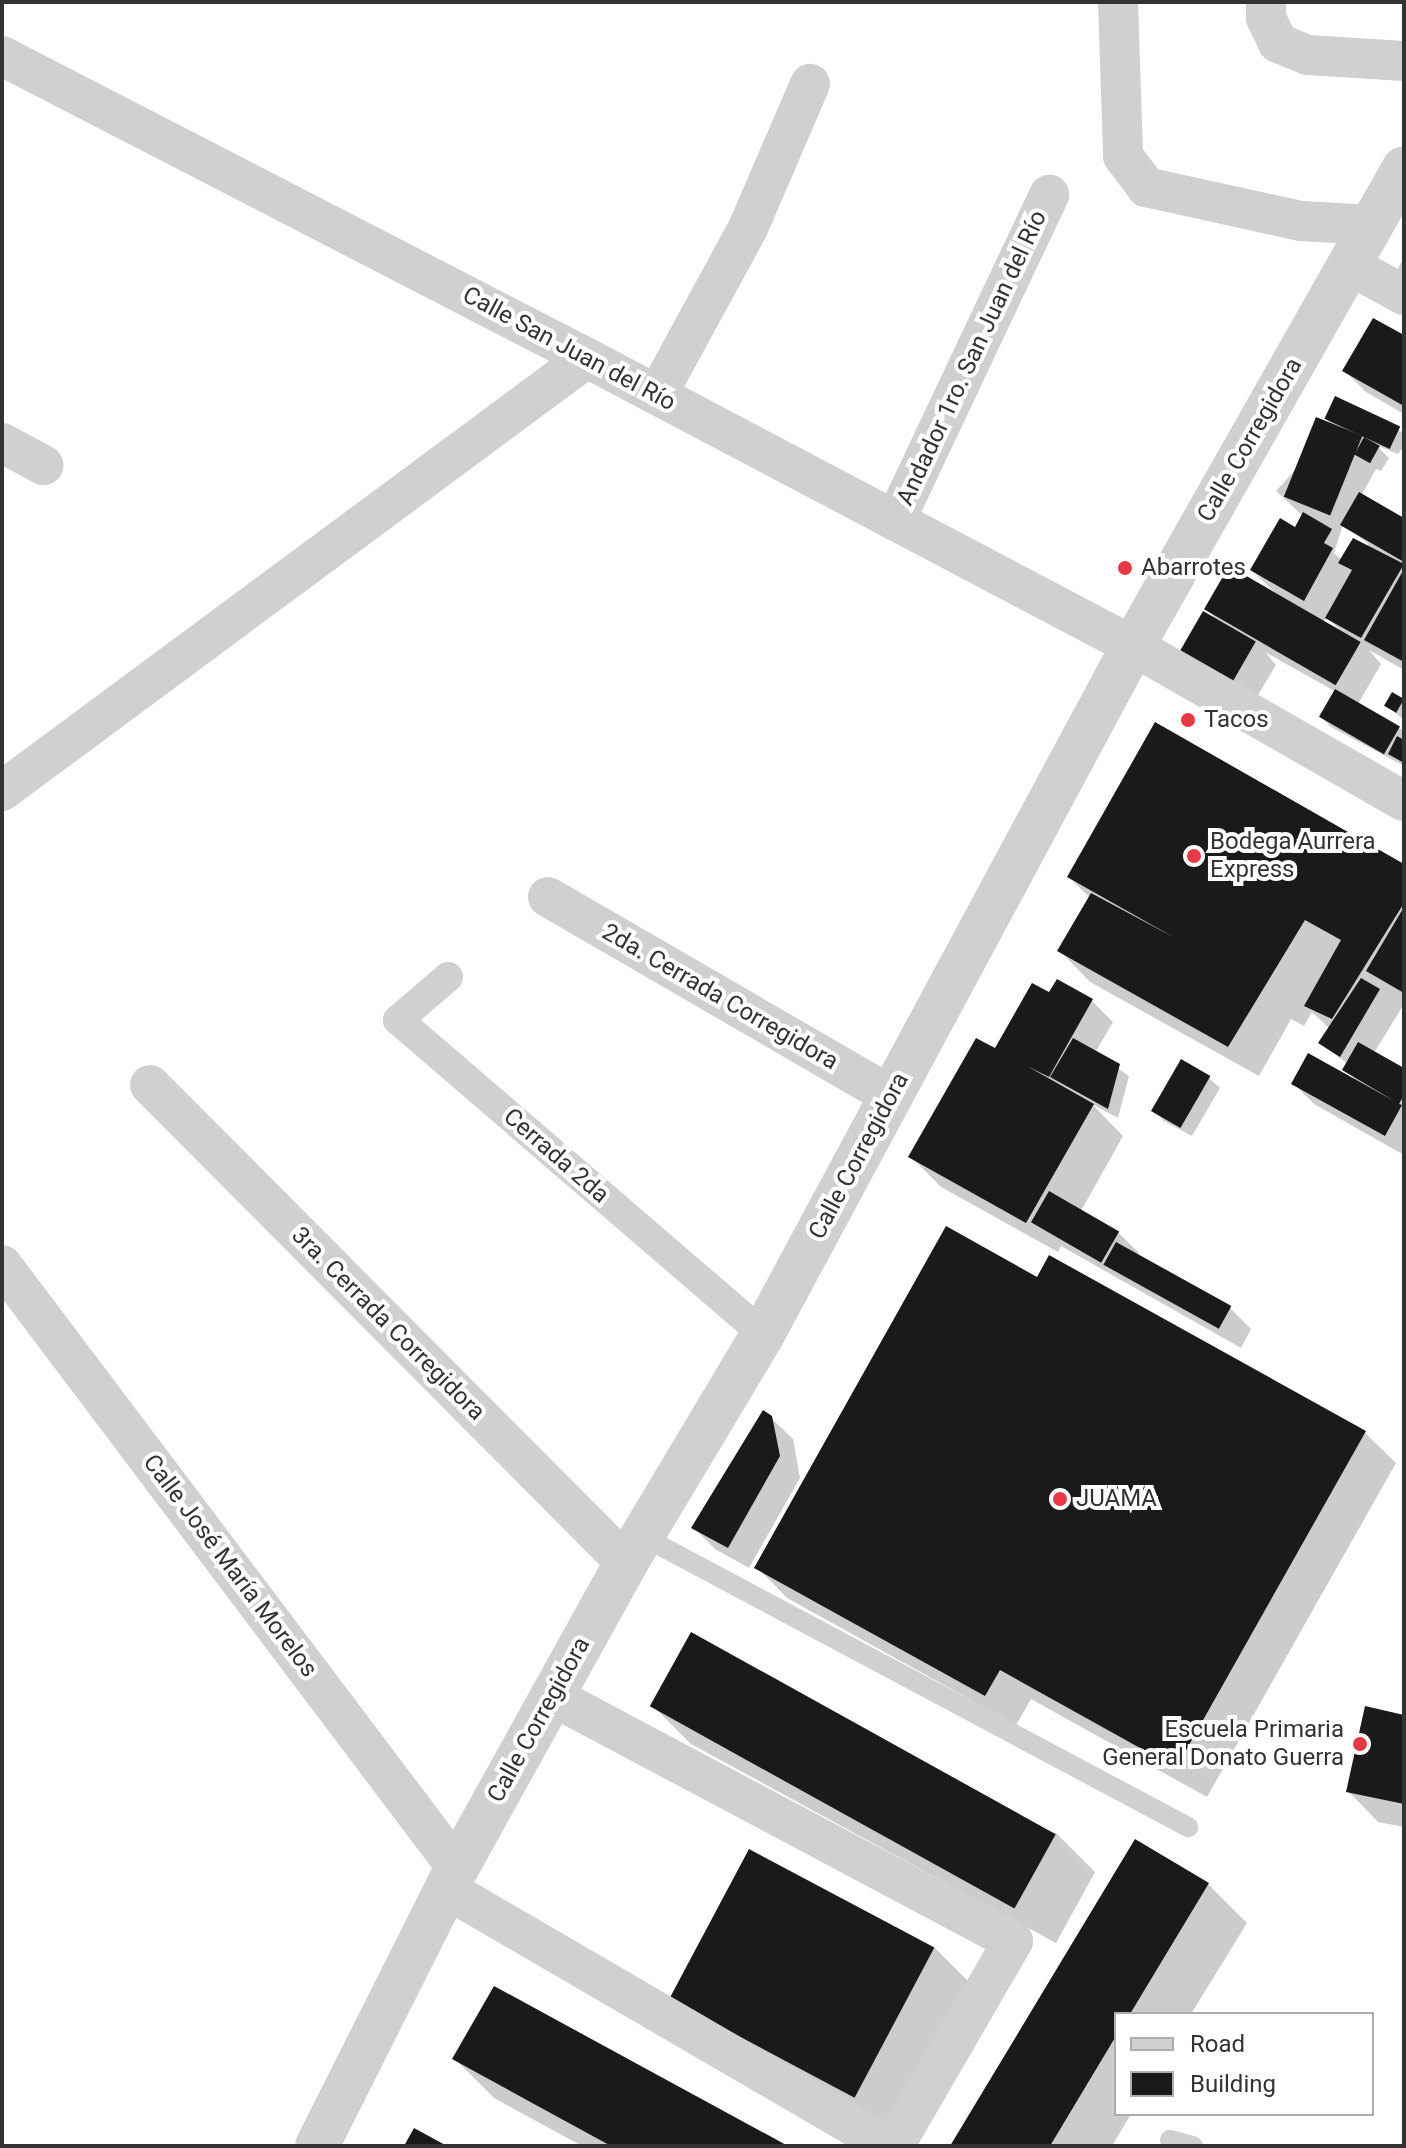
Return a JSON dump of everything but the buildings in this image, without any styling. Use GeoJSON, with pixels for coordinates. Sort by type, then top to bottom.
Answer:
{"type":"FeatureCollection","features":[{"type":"Feature","properties":{"kind":"street"},"geometry":{"type":"LineString","coordinates":[[1118,2],[1123,156],[1146,187],[1301,221],[1371,225]]}},
{"type":"Feature","properties":{"kind":"street"},"geometry":{"type":"LineString","coordinates":[[1266,2],[1266,18],[1278,43],[1308,55],[1404,61]]}},
{"type":"Feature","properties":{"kind":"street","name":"Calle San Juan del Río"},"geometry":{"type":"LineString","coordinates":[[2,56],[587,358],[1133,646],[1404,801]]}},
{"type":"Feature","properties":{"kind":"street"},"geometry":{"type":"LineString","coordinates":[[657,395],[748,228],[810,84]]}},
{"type":"Feature","properties":{"kind":"street","name":"Calle Corregidora"},"geometry":{"type":"LineString","coordinates":[[315,2144],[452,1879],[552,1696],[634,1549],[763,1334],[1133,646],[1404,168]]}},
{"type":"Feature","properties":{"kind":"street","name":"Andador 1ro. San Juan del Río"},"geometry":{"type":"LineString","coordinates":[[895,521],[1049,195]]}},
{"type":"Feature","properties":{"kind":"street"},"geometry":{"type":"LineString","coordinates":[[1349,265],[1404,295]]}},
{"type":"Feature","properties":{"kind":"street"},"geometry":{"type":"LineString","coordinates":[[2,791],[587,358]]}},
{"type":"Feature","properties":{"kind":"street"},"geometry":{"type":"LineString","coordinates":[[2,443],[43,465]]}},
{"type":"Feature","properties":{"kind":"street","name":"2da. Cerrada Corregidora"},"geometry":{"type":"LineString","coordinates":[[548,897],[891,1096]]}},
{"type":"Feature","properties":{"kind":"street","name":"Cerrada 2da"},"geometry":{"type":"LineString","coordinates":[[448,977],[398,1020],[763,1334]]}},
{"type":"Feature","properties":{"kind":"street","name":"3ra. Cerrada Corregidora"},"geometry":{"type":"LineString","coordinates":[[150,1085],[634,1549]]}},
{"type":"Feature","properties":{"kind":"street","name":"Calle José María Morelos"},"geometry":{"type":"LineString","coordinates":[[2,1265],[452,1879]]}},
{"type":"Feature","properties":{"kind":"street"},"geometry":{"type":"LineString","coordinates":[[552,1696],[1013,1941],[894,2146]]}},
{"type":"Feature","properties":{"kind":"street"},"geometry":{"type":"LineString","coordinates":[[452,1879],[888,2146]]}},
{"type":"Feature","properties":{"kind":"lane"},"geometry":{"type":"LineString","coordinates":[[634,1549],[1188,1827]]}},
{"type":"Feature","properties":{"kind":"lane"},"geometry":{"type":"LineString","coordinates":[[1170,2140],[1193,2146]]}},
{"type":"Feature","properties":{"kind":"place","name":"Abarrotes"},"geometry":{"type":"Point","coordinates":[1125,568]}},
{"type":"Feature","properties":{"kind":"place","name":"Tacos"},"geometry":{"type":"Point","coordinates":[1188,720]}},
{"type":"Feature","properties":{"kind":"place","name":"Bodega Aurrera Express"},"geometry":{"type":"Point","coordinates":[1194,856]}},
{"type":"Feature","properties":{"kind":"place","name":"JUAMA"},"geometry":{"type":"Point","coordinates":[1060,1499]}},
{"type":"Feature","properties":{"kind":"place","name":"Escuela Primaria General Donato Guerra"},"geometry":{"type":"Point","coordinates":[1360,1744]}}]}
